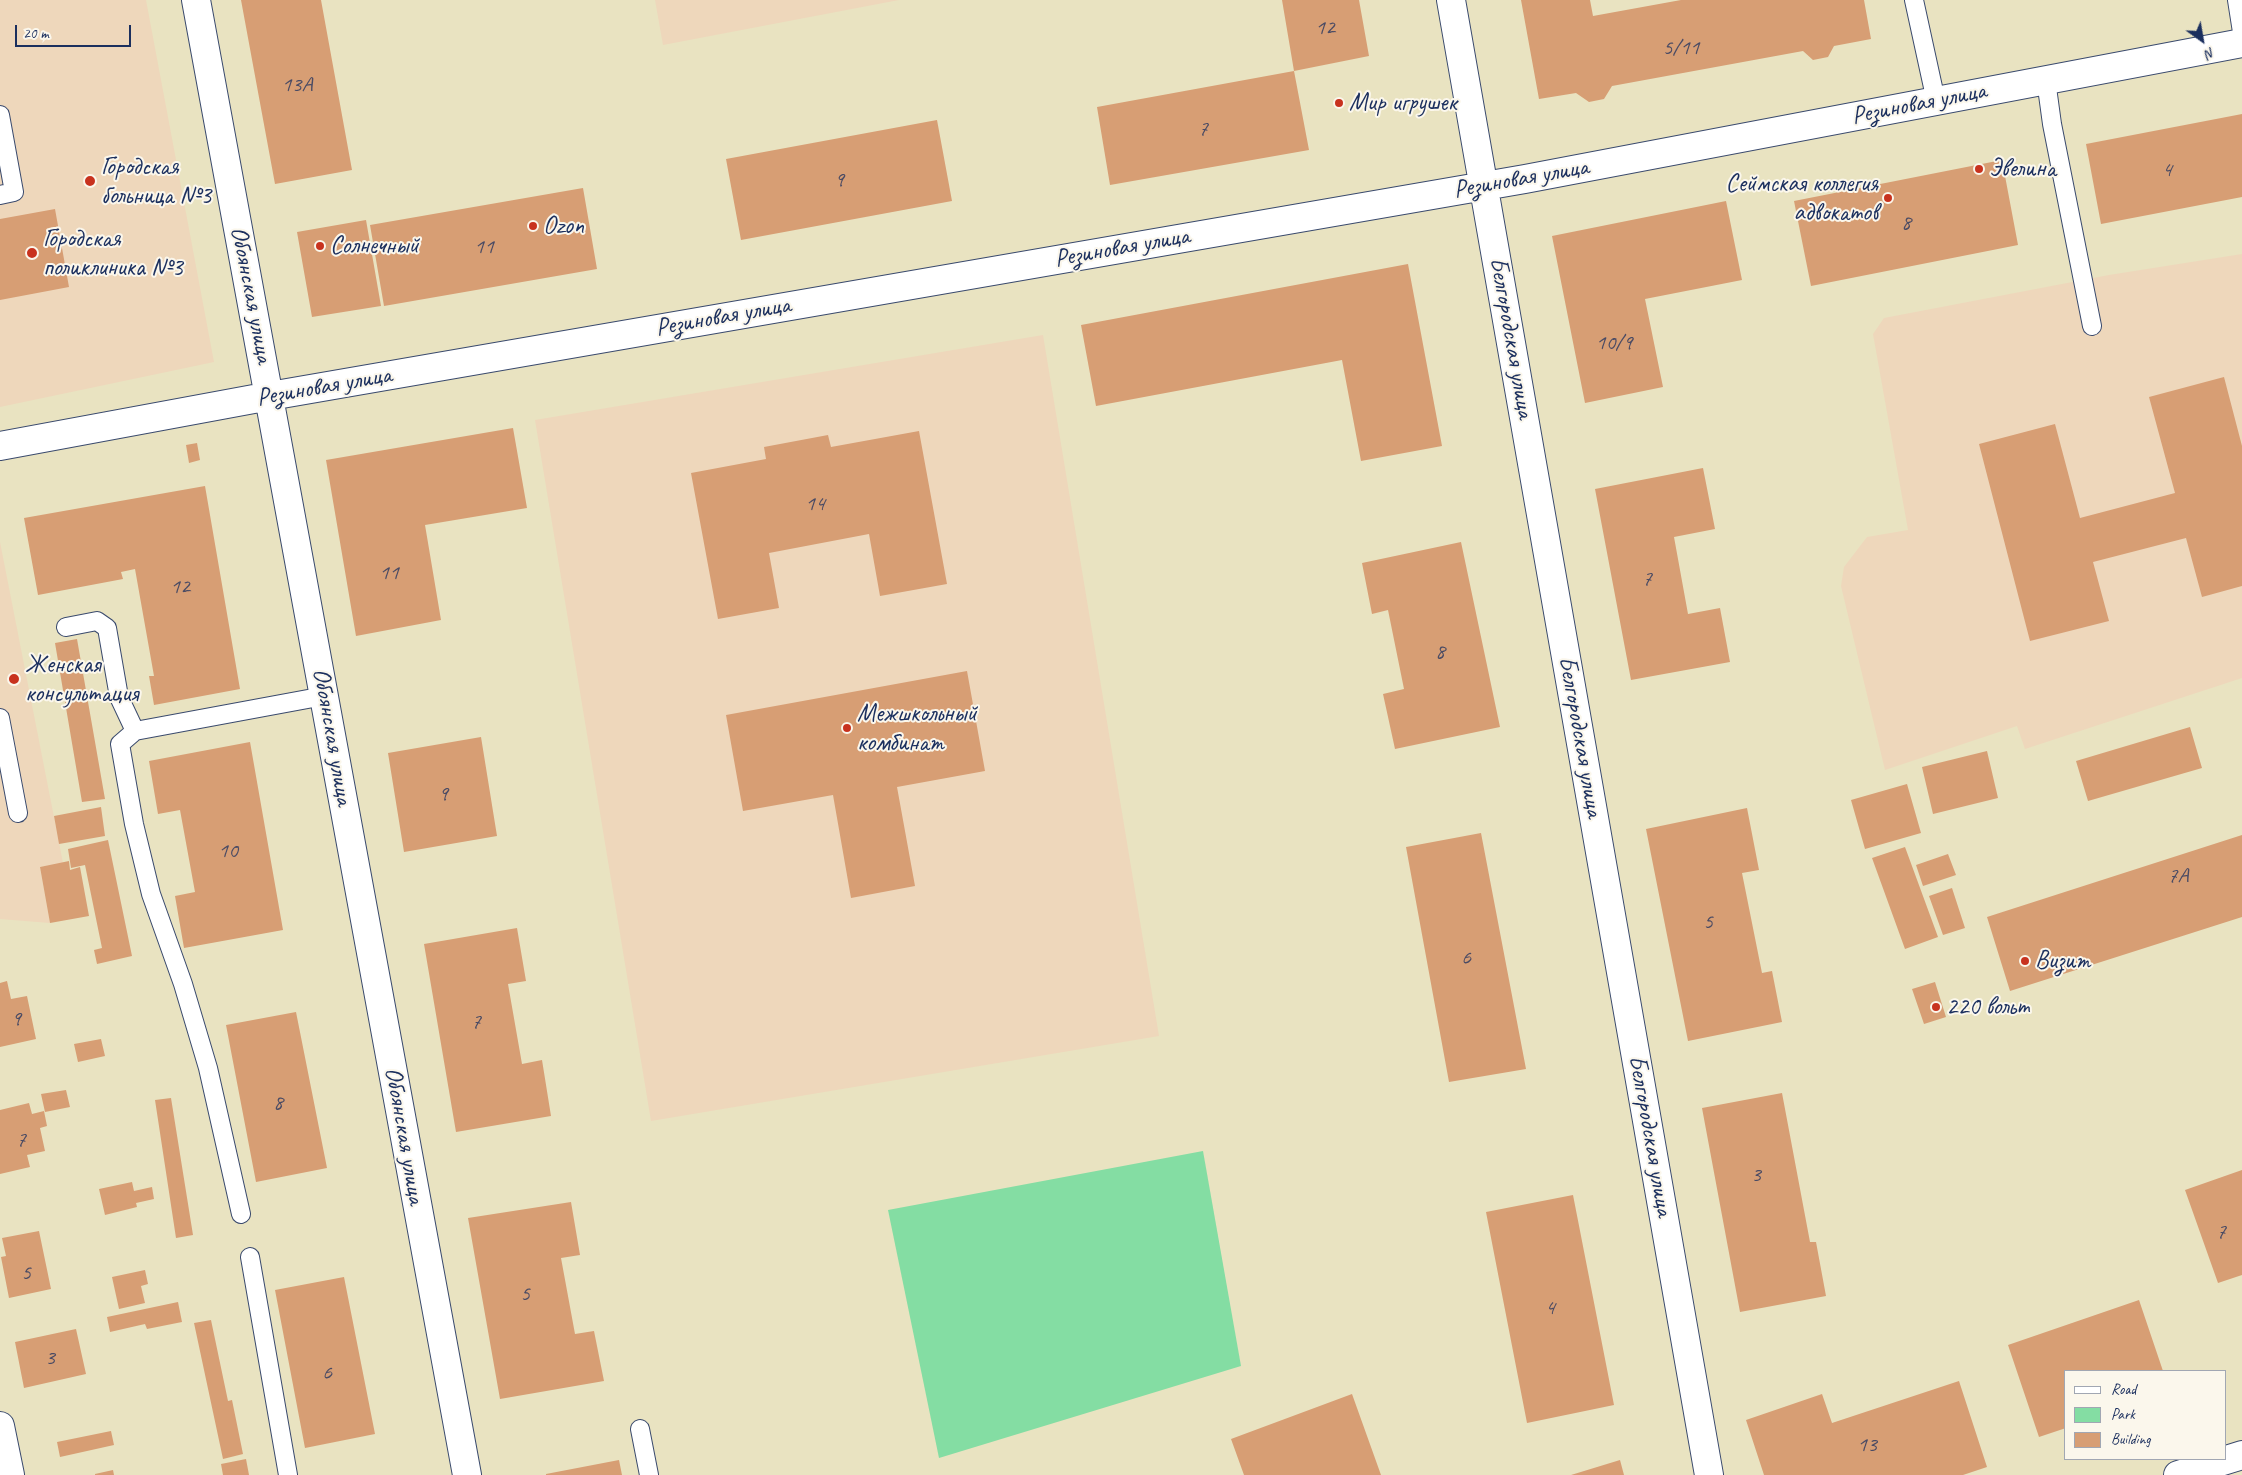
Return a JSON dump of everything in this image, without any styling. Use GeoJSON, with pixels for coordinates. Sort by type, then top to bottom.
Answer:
{"type":"FeatureCollection","features":[{"type":"Feature","properties":{"kind":"street","name":"Обоянская улица"},"geometry":{"type":"LineString","coordinates":[[196,0],[467,1475]]}},
{"type":"Feature","properties":{"kind":"street","name":"Белгородская улица"},"geometry":{"type":"LineString","coordinates":[[1451,0],[1709,1475]]}},
{"type":"Feature","properties":{"kind":"street","name":"Резиновая улица"},"geometry":{"type":"LineString","coordinates":[[0,446],[270,396],[1484,185],[2242,43]]}},
{"type":"Feature","properties":{"kind":"street"},"geometry":{"type":"LineString","coordinates":[[0,1426],[10,1475]]}},
{"type":"Feature","properties":{"kind":"street"},"geometry":{"type":"LineString","coordinates":[[2227,1460],[2242,1455]]}},
{"type":"Feature","properties":{"kind":"street"},"geometry":{"type":"LineString","coordinates":[[2178,1475],[2226,1460]]}},
{"type":"Feature","properties":{"kind":"lane"},"geometry":{"type":"LineString","coordinates":[[1914,0],[1936,101]]}},
{"type":"Feature","properties":{"kind":"lane"},"geometry":{"type":"LineString","coordinates":[[2237,0],[2242,32]]}},
{"type":"Feature","properties":{"kind":"lane"},"geometry":{"type":"LineString","coordinates":[[2046,80],[2052,124],[2092,326]]}},
{"type":"Feature","properties":{"kind":"lane"},"geometry":{"type":"LineString","coordinates":[[0,115],[14,192],[0,194]]}},
{"type":"Feature","properties":{"kind":"lane"},"geometry":{"type":"LineString","coordinates":[[66,627],[97,621],[107,628],[119,697],[136,731]]}},
{"type":"Feature","properties":{"kind":"lane"},"geometry":{"type":"LineString","coordinates":[[241,1214],[208,1068],[184,984],[150,894],[134,824],[120,744],[136,731],[324,696]]}},
{"type":"Feature","properties":{"kind":"lane"},"geometry":{"type":"LineString","coordinates":[[0,718],[18,813]]}},
{"type":"Feature","properties":{"kind":"lane"},"geometry":{"type":"LineString","coordinates":[[250,1256],[288,1475]]}},
{"type":"Feature","properties":{"kind":"lane"},"geometry":{"type":"LineString","coordinates":[[640,1429],[649,1475]]}},
{"type":"Feature","properties":{"kind":"shaded area","name":"Городская больница №3"},"geometry":{"type":"Polygon","coordinates":[[[0,0],[146,0],[214,362],[0,407],[0,0]]]}},
{"type":"Feature","properties":{"kind":"shaded area"},"geometry":{"type":"Polygon","coordinates":[[[655,0],[899,0],[663,45],[655,0]]]}},
{"type":"Feature","properties":{"kind":"shaded area"},"geometry":{"type":"Polygon","coordinates":[[[2242,254],[2242,678],[2025,749],[2017,726],[1885,770],[1841,586],[1844,567],[1867,537],[1908,530],[1873,334],[1884,318],[2109,275],[2242,254]]]}},
{"type":"Feature","properties":{"kind":"shaded area","name":"Межшкольный комбинат"},"geometry":{"type":"Polygon","coordinates":[[[1043,335],[1159,1036],[651,1121],[535,420],[1043,335]]]}},
{"type":"Feature","properties":{"kind":"shaded area","name":"Женская консультация"},"geometry":{"type":"Polygon","coordinates":[[[0,542],[63,863],[40,867],[50,923],[0,919],[0,542]]]}},
{"type":"Feature","properties":{"kind":"green space"},"geometry":{"type":"Polygon","coordinates":[[[1203,1151],[1241,1366],[939,1458],[888,1210],[1203,1151]]]}},
{"type":"Feature","properties":{"kind":"building"},"geometry":{"type":"Polygon","coordinates":[[[241,0],[321,0],[352,170],[275,184],[241,0]]]}},
{"type":"Feature","properties":{"kind":"building"},"geometry":{"type":"Polygon","coordinates":[[[1282,0],[1359,0],[1369,56],[1294,71],[1282,0]]]}},
{"type":"Feature","properties":{"kind":"building"},"geometry":{"type":"Polygon","coordinates":[[[1521,0],[1590,0],[1593,16],[1681,0],[1864,0],[1871,39],[1834,46],[1828,57],[1813,60],[1803,51],[1612,86],[1604,99],[1589,102],[1576,93],[1539,99],[1521,0]]]}},
{"type":"Feature","properties":{"kind":"building"},"geometry":{"type":"Polygon","coordinates":[[[1294,71],[1309,150],[1110,185],[1097,107],[1294,71]]]}},
{"type":"Feature","properties":{"kind":"building"},"geometry":{"type":"Polygon","coordinates":[[[2242,114],[2242,197],[2101,224],[2086,144],[2242,114]]]}},
{"type":"Feature","properties":{"kind":"building"},"geometry":{"type":"Polygon","coordinates":[[[937,120],[952,201],[741,240],[726,159],[937,120]]]}},
{"type":"Feature","properties":{"kind":"building"},"geometry":{"type":"Polygon","coordinates":[[[2002,160],[2018,245],[1811,286],[1794,201],[2002,160]]]}},
{"type":"Feature","properties":{"kind":"building"},"geometry":{"type":"Polygon","coordinates":[[[583,188],[597,269],[384,306],[370,225],[583,188]]]}},
{"type":"Feature","properties":{"kind":"building"},"geometry":{"type":"Polygon","coordinates":[[[1726,201],[1742,280],[1645,299],[1663,387],[1585,403],[1552,236],[1726,201]]]}},
{"type":"Feature","properties":{"kind":"building","name":"Городская поликлиника №3"},"geometry":{"type":"Polygon","coordinates":[[[55,209],[69,287],[0,300],[0,219],[55,209]]]}},
{"type":"Feature","properties":{"kind":"building"},"geometry":{"type":"Polygon","coordinates":[[[366,220],[381,306],[312,317],[297,232],[366,220]]]}},
{"type":"Feature","properties":{"kind":"building"},"geometry":{"type":"Polygon","coordinates":[[[1408,264],[1442,446],[1361,461],[1342,360],[1096,406],[1081,325],[1408,264]]]}},
{"type":"Feature","properties":{"kind":"building"},"geometry":{"type":"Polygon","coordinates":[[[2224,377],[2242,446],[2242,586],[2202,597],[2186,538],[2093,562],[2109,621],[2030,641],[1979,444],[2055,424],[2080,518],[2175,493],[2149,397],[2224,377]]]}},
{"type":"Feature","properties":{"kind":"building"},"geometry":{"type":"Polygon","coordinates":[[[513,428],[527,508],[425,525],[441,620],[356,636],[326,460],[513,428]]]}},
{"type":"Feature","properties":{"kind":"building"},"geometry":{"type":"Polygon","coordinates":[[[919,431],[947,584],[880,596],[869,534],[769,553],[779,608],[718,619],[691,473],[766,459],[764,447],[828,435],[831,447],[919,431]]]}},
{"type":"Feature","properties":{"kind":"building"},"geometry":{"type":"Polygon","coordinates":[[[197,443],[200,460],[189,463],[186,445],[197,443]]]}},
{"type":"Feature","properties":{"kind":"building"},"geometry":{"type":"Polygon","coordinates":[[[1703,468],[1715,529],[1674,537],[1688,614],[1720,608],[1730,662],[1631,680],[1595,489],[1703,468]]]}},
{"type":"Feature","properties":{"kind":"building"},"geometry":{"type":"Polygon","coordinates":[[[205,486],[240,689],[154,705],[149,676],[154,676],[135,569],[121,572],[123,579],[38,595],[24,518],[205,486]]]}},
{"type":"Feature","properties":{"kind":"building"},"geometry":{"type":"Polygon","coordinates":[[[1461,542],[1500,727],[1395,749],[1383,694],[1404,689],[1388,610],[1372,614],[1362,563],[1461,542]]]}},
{"type":"Feature","properties":{"kind":"building"},"geometry":{"type":"Polygon","coordinates":[[[77,639],[105,799],[82,802],[55,643],[77,639]]]}},
{"type":"Feature","properties":{"kind":"building"},"geometry":{"type":"Polygon","coordinates":[[[967,671],[985,771],[897,787],[915,886],[851,898],[833,795],[743,811],[726,715],[967,671]]]}},
{"type":"Feature","properties":{"kind":"building"},"geometry":{"type":"Polygon","coordinates":[[[2190,727],[2202,768],[2088,801],[2076,761],[2190,727]]]}},
{"type":"Feature","properties":{"kind":"building"},"geometry":{"type":"Polygon","coordinates":[[[481,737],[497,836],[404,852],[388,753],[481,737]]]}},
{"type":"Feature","properties":{"kind":"building"},"geometry":{"type":"Polygon","coordinates":[[[250,742],[283,930],[184,948],[175,896],[195,892],[180,810],[158,814],[149,761],[250,742]]]}},
{"type":"Feature","properties":{"kind":"building"},"geometry":{"type":"Polygon","coordinates":[[[1987,751],[1998,798],[1933,814],[1922,767],[1987,751]]]}},
{"type":"Feature","properties":{"kind":"building"},"geometry":{"type":"Polygon","coordinates":[[[1907,784],[1921,833],[1865,849],[1851,800],[1907,784]]]}},
{"type":"Feature","properties":{"kind":"building"},"geometry":{"type":"Polygon","coordinates":[[[101,807],[105,836],[59,844],[54,816],[101,807]]]}},
{"type":"Feature","properties":{"kind":"building"},"geometry":{"type":"Polygon","coordinates":[[[1747,808],[1759,870],[1742,873],[1762,973],[1772,971],[1782,1022],[1688,1041],[1646,829],[1747,808]]]}},
{"type":"Feature","properties":{"kind":"building"},"geometry":{"type":"Polygon","coordinates":[[[1481,833],[1526,1069],[1449,1082],[1406,847],[1481,833]]]}},
{"type":"Feature","properties":{"kind":"building"},"geometry":{"type":"Polygon","coordinates":[[[2242,835],[2242,917],[2010,991],[1987,917],[2242,835]]]}},
{"type":"Feature","properties":{"kind":"building"},"geometry":{"type":"Polygon","coordinates":[[[108,840],[132,956],[97,964],[94,950],[102,948],[85,865],[71,868],[68,849],[108,840]]]}},
{"type":"Feature","properties":{"kind":"building"},"geometry":{"type":"Polygon","coordinates":[[[1905,847],[1938,937],[1905,949],[1872,858],[1905,847]]]}},
{"type":"Feature","properties":{"kind":"building"},"geometry":{"type":"Polygon","coordinates":[[[1948,854],[1956,875],[1923,886],[1916,865],[1948,854]]]}},
{"type":"Feature","properties":{"kind":"building"},"geometry":{"type":"Polygon","coordinates":[[[69,861],[70,870],[80,867],[89,916],[50,923],[40,867],[69,861]]]}},
{"type":"Feature","properties":{"kind":"building"},"geometry":{"type":"Polygon","coordinates":[[[1952,888],[1965,928],[1943,935],[1929,896],[1952,888]]]}},
{"type":"Feature","properties":{"kind":"building"},"geometry":{"type":"Polygon","coordinates":[[[517,928],[526,981],[508,984],[522,1064],[542,1060],[551,1116],[456,1132],[424,944],[517,928]]]}},
{"type":"Feature","properties":{"kind":"building"},"geometry":{"type":"Polygon","coordinates":[[[7,981],[11,999],[27,996],[36,1039],[0,1047],[0,983],[7,981]]]}},
{"type":"Feature","properties":{"kind":"building"},"geometry":{"type":"Polygon","coordinates":[[[1935,982],[1946,1017],[1924,1024],[1912,989],[1935,982]]]}},
{"type":"Feature","properties":{"kind":"building"},"geometry":{"type":"Polygon","coordinates":[[[296,1012],[327,1168],[256,1182],[226,1025],[296,1012]]]}},
{"type":"Feature","properties":{"kind":"building"},"geometry":{"type":"Polygon","coordinates":[[[101,1039],[105,1056],[78,1062],[74,1044],[101,1039]]]}},
{"type":"Feature","properties":{"kind":"building"},"geometry":{"type":"Polygon","coordinates":[[[66,1090],[70,1107],[45,1112],[41,1094],[66,1090]]]}},
{"type":"Feature","properties":{"kind":"building"},"geometry":{"type":"Polygon","coordinates":[[[1782,1093],[1810,1242],[1816,1242],[1826,1296],[1740,1312],[1702,1108],[1782,1093]]]}},
{"type":"Feature","properties":{"kind":"building"},"geometry":{"type":"Polygon","coordinates":[[[171,1098],[193,1235],[176,1238],[155,1100],[171,1098]]]}},
{"type":"Feature","properties":{"kind":"building"},"geometry":{"type":"Polygon","coordinates":[[[29,1103],[32,1114],[44,1111],[47,1126],[40,1128],[45,1151],[27,1155],[30,1167],[0,1174],[0,1110],[29,1103]]]}},
{"type":"Feature","properties":{"kind":"building"},"geometry":{"type":"Polygon","coordinates":[[[2242,1170],[2242,1275],[2218,1283],[2185,1190],[2242,1170]]]}},
{"type":"Feature","properties":{"kind":"building"},"geometry":{"type":"Polygon","coordinates":[[[132,1182],[134,1191],[152,1187],[154,1199],[136,1203],[137,1207],[105,1215],[99,1189],[132,1182]]]}},
{"type":"Feature","properties":{"kind":"building"},"geometry":{"type":"Polygon","coordinates":[[[1573,1195],[1614,1405],[1527,1423],[1486,1212],[1573,1195]]]}},
{"type":"Feature","properties":{"kind":"building"},"geometry":{"type":"Polygon","coordinates":[[[571,1202],[580,1255],[561,1258],[575,1334],[594,1331],[604,1381],[500,1399],[468,1218],[571,1202]]]}},
{"type":"Feature","properties":{"kind":"building"},"geometry":{"type":"Polygon","coordinates":[[[39,1231],[51,1289],[9,1298],[1,1257],[6,1256],[2,1238],[39,1231]]]}},
{"type":"Feature","properties":{"kind":"building"},"geometry":{"type":"Polygon","coordinates":[[[145,1270],[148,1284],[141,1286],[145,1303],[119,1309],[112,1277],[145,1270]]]}},
{"type":"Feature","properties":{"kind":"building"},"geometry":{"type":"Polygon","coordinates":[[[344,1277],[375,1434],[305,1448],[275,1290],[344,1277]]]}},
{"type":"Feature","properties":{"kind":"building"},"geometry":{"type":"Polygon","coordinates":[[[2139,1300],[2163,1370],[2064,1370],[2064,1429],[2039,1437],[2008,1345],[2139,1300]]]}},
{"type":"Feature","properties":{"kind":"building"},"geometry":{"type":"Polygon","coordinates":[[[178,1302],[182,1322],[147,1329],[145,1324],[110,1332],[107,1317],[178,1302]]]}},
{"type":"Feature","properties":{"kind":"building"},"geometry":{"type":"Polygon","coordinates":[[[211,1320],[228,1401],[232,1400],[243,1454],[223,1459],[194,1323],[211,1320]]]}},
{"type":"Feature","properties":{"kind":"building"},"geometry":{"type":"Polygon","coordinates":[[[76,1329],[86,1374],[24,1388],[15,1342],[76,1329]]]}},
{"type":"Feature","properties":{"kind":"building"},"geometry":{"type":"Polygon","coordinates":[[[1959,1381],[1987,1467],[1963,1475],[1764,1475],[1746,1420],[1822,1394],[1832,1423],[1959,1381]]]}},
{"type":"Feature","properties":{"kind":"building"},"geometry":{"type":"Polygon","coordinates":[[[1352,1394],[1381,1475],[1244,1475],[1231,1439],[1352,1394]]]}},
{"type":"Feature","properties":{"kind":"building"},"geometry":{"type":"Polygon","coordinates":[[[111,1431],[114,1445],[60,1457],[57,1442],[111,1431]]]}},
{"type":"Feature","properties":{"kind":"building"},"geometry":{"type":"Polygon","coordinates":[[[246,1459],[249,1475],[223,1475],[221,1464],[246,1459]]]}},
{"type":"Feature","properties":{"kind":"building"},"geometry":{"type":"Polygon","coordinates":[[[619,1460],[622,1475],[546,1475],[546,1474],[619,1460]]]}},
{"type":"Feature","properties":{"kind":"building"},"geometry":{"type":"Polygon","coordinates":[[[1620,1460],[1624,1475],[1571,1475],[1620,1460]]]}},
{"type":"Feature","properties":{"kind":"building"},"geometry":{"type":"Polygon","coordinates":[[[113,1470],[114,1475],[95,1475],[95,1474],[113,1470]]]}},
{"type":"Feature","properties":{"kind":"place","name":"Мир игрушек"},"geometry":{"type":"Point","coordinates":[1339,103]}},
{"type":"Feature","properties":{"kind":"place","name":"Эвелина"},"geometry":{"type":"Point","coordinates":[1979,169]}},
{"type":"Feature","properties":{"kind":"place","name":"Городская больница №3"},"geometry":{"type":"Point","coordinates":[90,181]}},
{"type":"Feature","properties":{"kind":"place","name":"Сеймская коллегия адвокатов"},"geometry":{"type":"Point","coordinates":[1888,198]}},
{"type":"Feature","properties":{"kind":"place","name":"Ozon"},"geometry":{"type":"Point","coordinates":[533,226]}},
{"type":"Feature","properties":{"kind":"place","name":"Солнечный"},"geometry":{"type":"Point","coordinates":[320,246]}},
{"type":"Feature","properties":{"kind":"place","name":"Городская поликлиника №3"},"geometry":{"type":"Point","coordinates":[32,253]}},
{"type":"Feature","properties":{"kind":"place","name":"Женская консультация"},"geometry":{"type":"Point","coordinates":[14,679]}},
{"type":"Feature","properties":{"kind":"place","name":"Межшкольный комбинат"},"geometry":{"type":"Point","coordinates":[847,728]}},
{"type":"Feature","properties":{"kind":"place","name":"Визит"},"geometry":{"type":"Point","coordinates":[2025,961]}},
{"type":"Feature","properties":{"kind":"place","name":"220 вольт"},"geometry":{"type":"Point","coordinates":[1936,1007]}}]}
